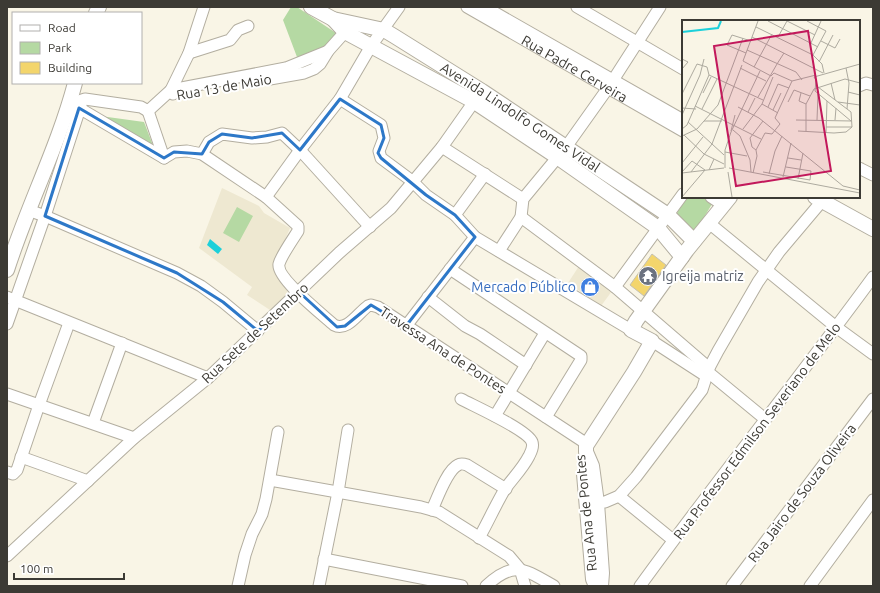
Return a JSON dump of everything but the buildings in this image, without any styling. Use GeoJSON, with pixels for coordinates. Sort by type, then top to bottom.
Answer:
{"type":"FeatureCollection","features":[{"type":"Feature","properties":{"kind":"main road","name":"Avenida Lindolfo Gomes Vidal"},"geometry":{"type":"LineString","coordinates":[[311,7],[333,19],[384,30],[478,96],[562,152],[668,215],[694,241]]}},
{"type":"Feature","properties":{"kind":"main road","name":"Avenida Lindolfo Gomes Vidal"},"geometry":{"type":"LineString","coordinates":[[333,19],[345,32],[371,46],[478,96]]}},
{"type":"Feature","properties":{"kind":"main road"},"geometry":{"type":"LineString","coordinates":[[7,270],[28,210],[75,106],[76,84]]}},
{"type":"Feature","properties":{"kind":"main road","name":"Avenida Lindolfo Gomes Vidal"},"geometry":{"type":"LineString","coordinates":[[562,152],[658,228],[682,257]]}},
{"type":"Feature","properties":{"kind":"main road"},"geometry":{"type":"LineString","coordinates":[[818,199],[873,229]]}},
{"type":"Feature","properties":{"kind":"main road"},"geometry":{"type":"LineString","coordinates":[[648,339],[631,330],[642,311],[726,201]]}},
{"type":"Feature","properties":{"kind":"main road","name":"Rua Ana de Pontes"},"geometry":{"type":"LineString","coordinates":[[595,582],[591,503],[592,466],[583,442],[634,372],[648,339]]}},
{"type":"Feature","properties":{"kind":"street"},"geometry":{"type":"LineString","coordinates":[[172,93],[189,53],[204,7]]}},
{"type":"Feature","properties":{"kind":"street"},"geometry":{"type":"LineString","coordinates":[[266,197],[340,99],[371,46],[384,30],[399,7]]}},
{"type":"Feature","properties":{"kind":"street","name":"Rua Padre Cerveira"},"geometry":{"type":"LineString","coordinates":[[467,7],[610,84],[682,120]]}},
{"type":"Feature","properties":{"kind":"street","name":"Rua Padre Cerveira"},"geometry":{"type":"LineString","coordinates":[[485,7],[682,130]]}},
{"type":"Feature","properties":{"kind":"street"},"geometry":{"type":"LineString","coordinates":[[577,7],[682,68]]}},
{"type":"Feature","properties":{"kind":"street"},"geometry":{"type":"LineString","coordinates":[[499,250],[521,218],[523,199],[562,152],[610,84],[660,7]]}},
{"type":"Feature","properties":{"kind":"street"},"geometry":{"type":"LineString","coordinates":[[189,53],[230,40],[238,30],[248,26]]}},
{"type":"Feature","properties":{"kind":"street","name":"Rua 13 de Maio"},"geometry":{"type":"LineString","coordinates":[[150,108],[172,93],[186,86],[269,73],[287,72],[328,51],[345,32]]}},
{"type":"Feature","properties":{"kind":"street"},"geometry":{"type":"LineString","coordinates":[[860,85],[862,83],[872,85]]}},
{"type":"Feature","properties":{"kind":"street","name":"Rua Sete de Setembro"},"geometry":{"type":"LineString","coordinates":[[7,556],[134,438],[208,378],[258,331],[301,295],[339,253],[391,208],[412,181],[442,147],[478,96]]}},
{"type":"Feature","properties":{"kind":"street"},"geometry":{"type":"LineString","coordinates":[[340,99],[381,125],[384,138],[379,151],[381,158],[412,181],[426,195],[455,215],[475,237],[631,330]]}},
{"type":"Feature","properties":{"kind":"street"},"geometry":{"type":"LineString","coordinates":[[75,106],[141,106],[150,108],[164,158]]}},
{"type":"Feature","properties":{"kind":"street"},"geometry":{"type":"LineString","coordinates":[[75,106],[164,158]]}},
{"type":"Feature","properties":{"kind":"street"},"geometry":{"type":"LineString","coordinates":[[7,324],[11,299],[45,216],[75,106]]}},
{"type":"Feature","properties":{"kind":"street"},"geometry":{"type":"LineString","coordinates":[[202,154],[209,142],[222,134],[252,138],[267,137],[282,133],[300,150],[370,226]]}},
{"type":"Feature","properties":{"kind":"street"},"geometry":{"type":"LineString","coordinates":[[442,147],[523,199]]}},
{"type":"Feature","properties":{"kind":"street"},"geometry":{"type":"LineString","coordinates":[[164,158],[174,152],[187,151],[202,154],[266,197],[298,226],[298,231],[279,265],[280,271],[284,278],[301,295]]}},
{"type":"Feature","properties":{"kind":"street"},"geometry":{"type":"LineString","coordinates":[[860,168],[873,175]]}},
{"type":"Feature","properties":{"kind":"street"},"geometry":{"type":"LineString","coordinates":[[455,215],[485,174]]}},
{"type":"Feature","properties":{"kind":"street"},"geometry":{"type":"LineString","coordinates":[[614,286],[682,195]]}},
{"type":"Feature","properties":{"kind":"street"},"geometry":{"type":"LineString","coordinates":[[715,198],[726,201]]}},
{"type":"Feature","properties":{"kind":"street"},"geometry":{"type":"LineString","coordinates":[[591,503],[605,502],[619,496],[636,477],[702,390],[708,372],[736,319],[766,270],[818,199]]}},
{"type":"Feature","properties":{"kind":"street"},"geometry":{"type":"LineString","coordinates":[[28,210],[177,273],[201,286],[258,331]]}},
{"type":"Feature","properties":{"kind":"street"},"geometry":{"type":"LineString","coordinates":[[521,218],[614,286],[708,372],[765,419]]}},
{"type":"Feature","properties":{"kind":"street"},"geometry":{"type":"LineString","coordinates":[[709,223],[836,327],[873,354]]}},
{"type":"Feature","properties":{"kind":"street"},"geometry":{"type":"LineString","coordinates":[[406,326],[475,237]]}},
{"type":"Feature","properties":{"kind":"street"},"geometry":{"type":"LineString","coordinates":[[450,269],[544,333],[581,356],[581,360],[546,417]]}},
{"type":"Feature","properties":{"kind":"street","name":"Rua Professor Edmilson Severiano de Melo"},"geometry":{"type":"LineString","coordinates":[[640,586],[673,540],[836,327],[873,276]]}},
{"type":"Feature","properties":{"kind":"street","name":"Travessa Ana de Pontes"},"geometry":{"type":"LineString","coordinates":[[301,295],[337,327],[345,326],[364,308],[371,305],[378,307],[583,442]]}},
{"type":"Feature","properties":{"kind":"street"},"geometry":{"type":"LineString","coordinates":[[428,298],[464,326],[480,334],[526,365]]}},
{"type":"Feature","properties":{"kind":"street"},"geometry":{"type":"LineString","coordinates":[[11,299],[208,378]]}},
{"type":"Feature","properties":{"kind":"street"},"geometry":{"type":"LineString","coordinates":[[7,472],[13,474],[16,472],[69,323]]}},
{"type":"Feature","properties":{"kind":"street"},"geometry":{"type":"LineString","coordinates":[[495,416],[544,333]]}},
{"type":"Feature","properties":{"kind":"street"},"geometry":{"type":"LineString","coordinates":[[648,339],[708,372]]}},
{"type":"Feature","properties":{"kind":"street"},"geometry":{"type":"LineString","coordinates":[[93,423],[122,343]]}},
{"type":"Feature","properties":{"kind":"street"},"geometry":{"type":"LineString","coordinates":[[7,394],[134,438]]}},
{"type":"Feature","properties":{"kind":"street"},"geometry":{"type":"LineString","coordinates":[[461,399],[526,434],[532,441],[533,447],[525,463],[506,489],[479,538]]}},
{"type":"Feature","properties":{"kind":"street","name":"Rua Jairo de Souza Oliveira"},"geometry":{"type":"LineString","coordinates":[[732,586],[872,401]]}},
{"type":"Feature","properties":{"kind":"street"},"geometry":{"type":"LineString","coordinates":[[319,586],[338,492],[348,430]]}},
{"type":"Feature","properties":{"kind":"street"},"geometry":{"type":"LineString","coordinates":[[238,586],[245,555],[252,534],[262,514],[270,480],[278,432]]}},
{"type":"Feature","properties":{"kind":"street"},"geometry":{"type":"LineString","coordinates":[[21,457],[88,481]]}},
{"type":"Feature","properties":{"kind":"street"},"geometry":{"type":"LineString","coordinates":[[432,510],[446,480],[454,467],[458,465],[467,465],[506,489]]}},
{"type":"Feature","properties":{"kind":"street"},"geometry":{"type":"LineString","coordinates":[[270,480],[439,512],[509,556],[520,569],[554,586]]}},
{"type":"Feature","properties":{"kind":"street"},"geometry":{"type":"LineString","coordinates":[[619,496],[673,540]]}},
{"type":"Feature","properties":{"kind":"street"},"geometry":{"type":"LineString","coordinates":[[810,586],[873,500]]}},
{"type":"Feature","properties":{"kind":"street"},"geometry":{"type":"LineString","coordinates":[[324,559],[462,586]]}},
{"type":"Feature","properties":{"kind":"street"},"geometry":{"type":"LineString","coordinates":[[486,586],[507,570],[520,569]]}},
{"type":"Feature","properties":{"kind":"street"},"geometry":{"type":"LineString","coordinates":[[520,569],[525,586]]}},
{"type":"Feature","properties":{"kind":"highlighted area"},"geometry":{"type":"Polygon","coordinates":[[[340,99],[381,125],[384,138],[378,153],[381,158],[426,195],[455,215],[475,237],[406,326],[371,305],[345,326],[337,327],[299,292],[258,331],[223,302],[177,273],[45,216],[79,108],[164,158],[174,152],[202,154],[209,142],[222,134],[252,138],[282,133],[300,150],[340,99]]]}},
{"type":"Feature","properties":{"kind":"shaded area"},"geometry":{"type":"Polygon","coordinates":[[[222,188],[259,206],[264,213],[290,228],[275,263],[288,293],[270,310],[247,295],[252,287],[199,248],[222,188]]]}},
{"type":"Feature","properties":{"kind":"shaded area","name":"Mercado Público"},"geometry":{"type":"Polygon","coordinates":[[[579,266],[612,291],[601,306],[568,283],[579,266]]]}},
{"type":"Feature","properties":{"kind":"green space"},"geometry":{"type":"Polygon","coordinates":[[[291,7],[297,7],[339,35],[315,53],[297,57],[283,20],[291,7]]]}},
{"type":"Feature","properties":{"kind":"green space"},"geometry":{"type":"Polygon","coordinates":[[[93,115],[144,122],[154,148],[93,115]]]}},
{"type":"Feature","properties":{"kind":"green space"},"geometry":{"type":"Polygon","coordinates":[[[686,198],[703,198],[712,204],[694,234],[672,221],[686,198]]]}},
{"type":"Feature","properties":{"kind":"green space"},"geometry":{"type":"Polygon","coordinates":[[[237,207],[253,216],[239,242],[223,233],[237,207]]]}},
{"type":"Feature","properties":{"kind":"water"},"geometry":{"type":"Polygon","coordinates":[[[210,239],[222,249],[218,254],[207,245],[210,239]]]}},
{"type":"Feature","properties":{"kind":"place","name":"Igreija matriz"},"geometry":{"type":"Point","coordinates":[648,276]}},
{"type":"Feature","properties":{"kind":"place","name":"Mercado Público"},"geometry":{"type":"Point","coordinates":[590,287]}}]}
